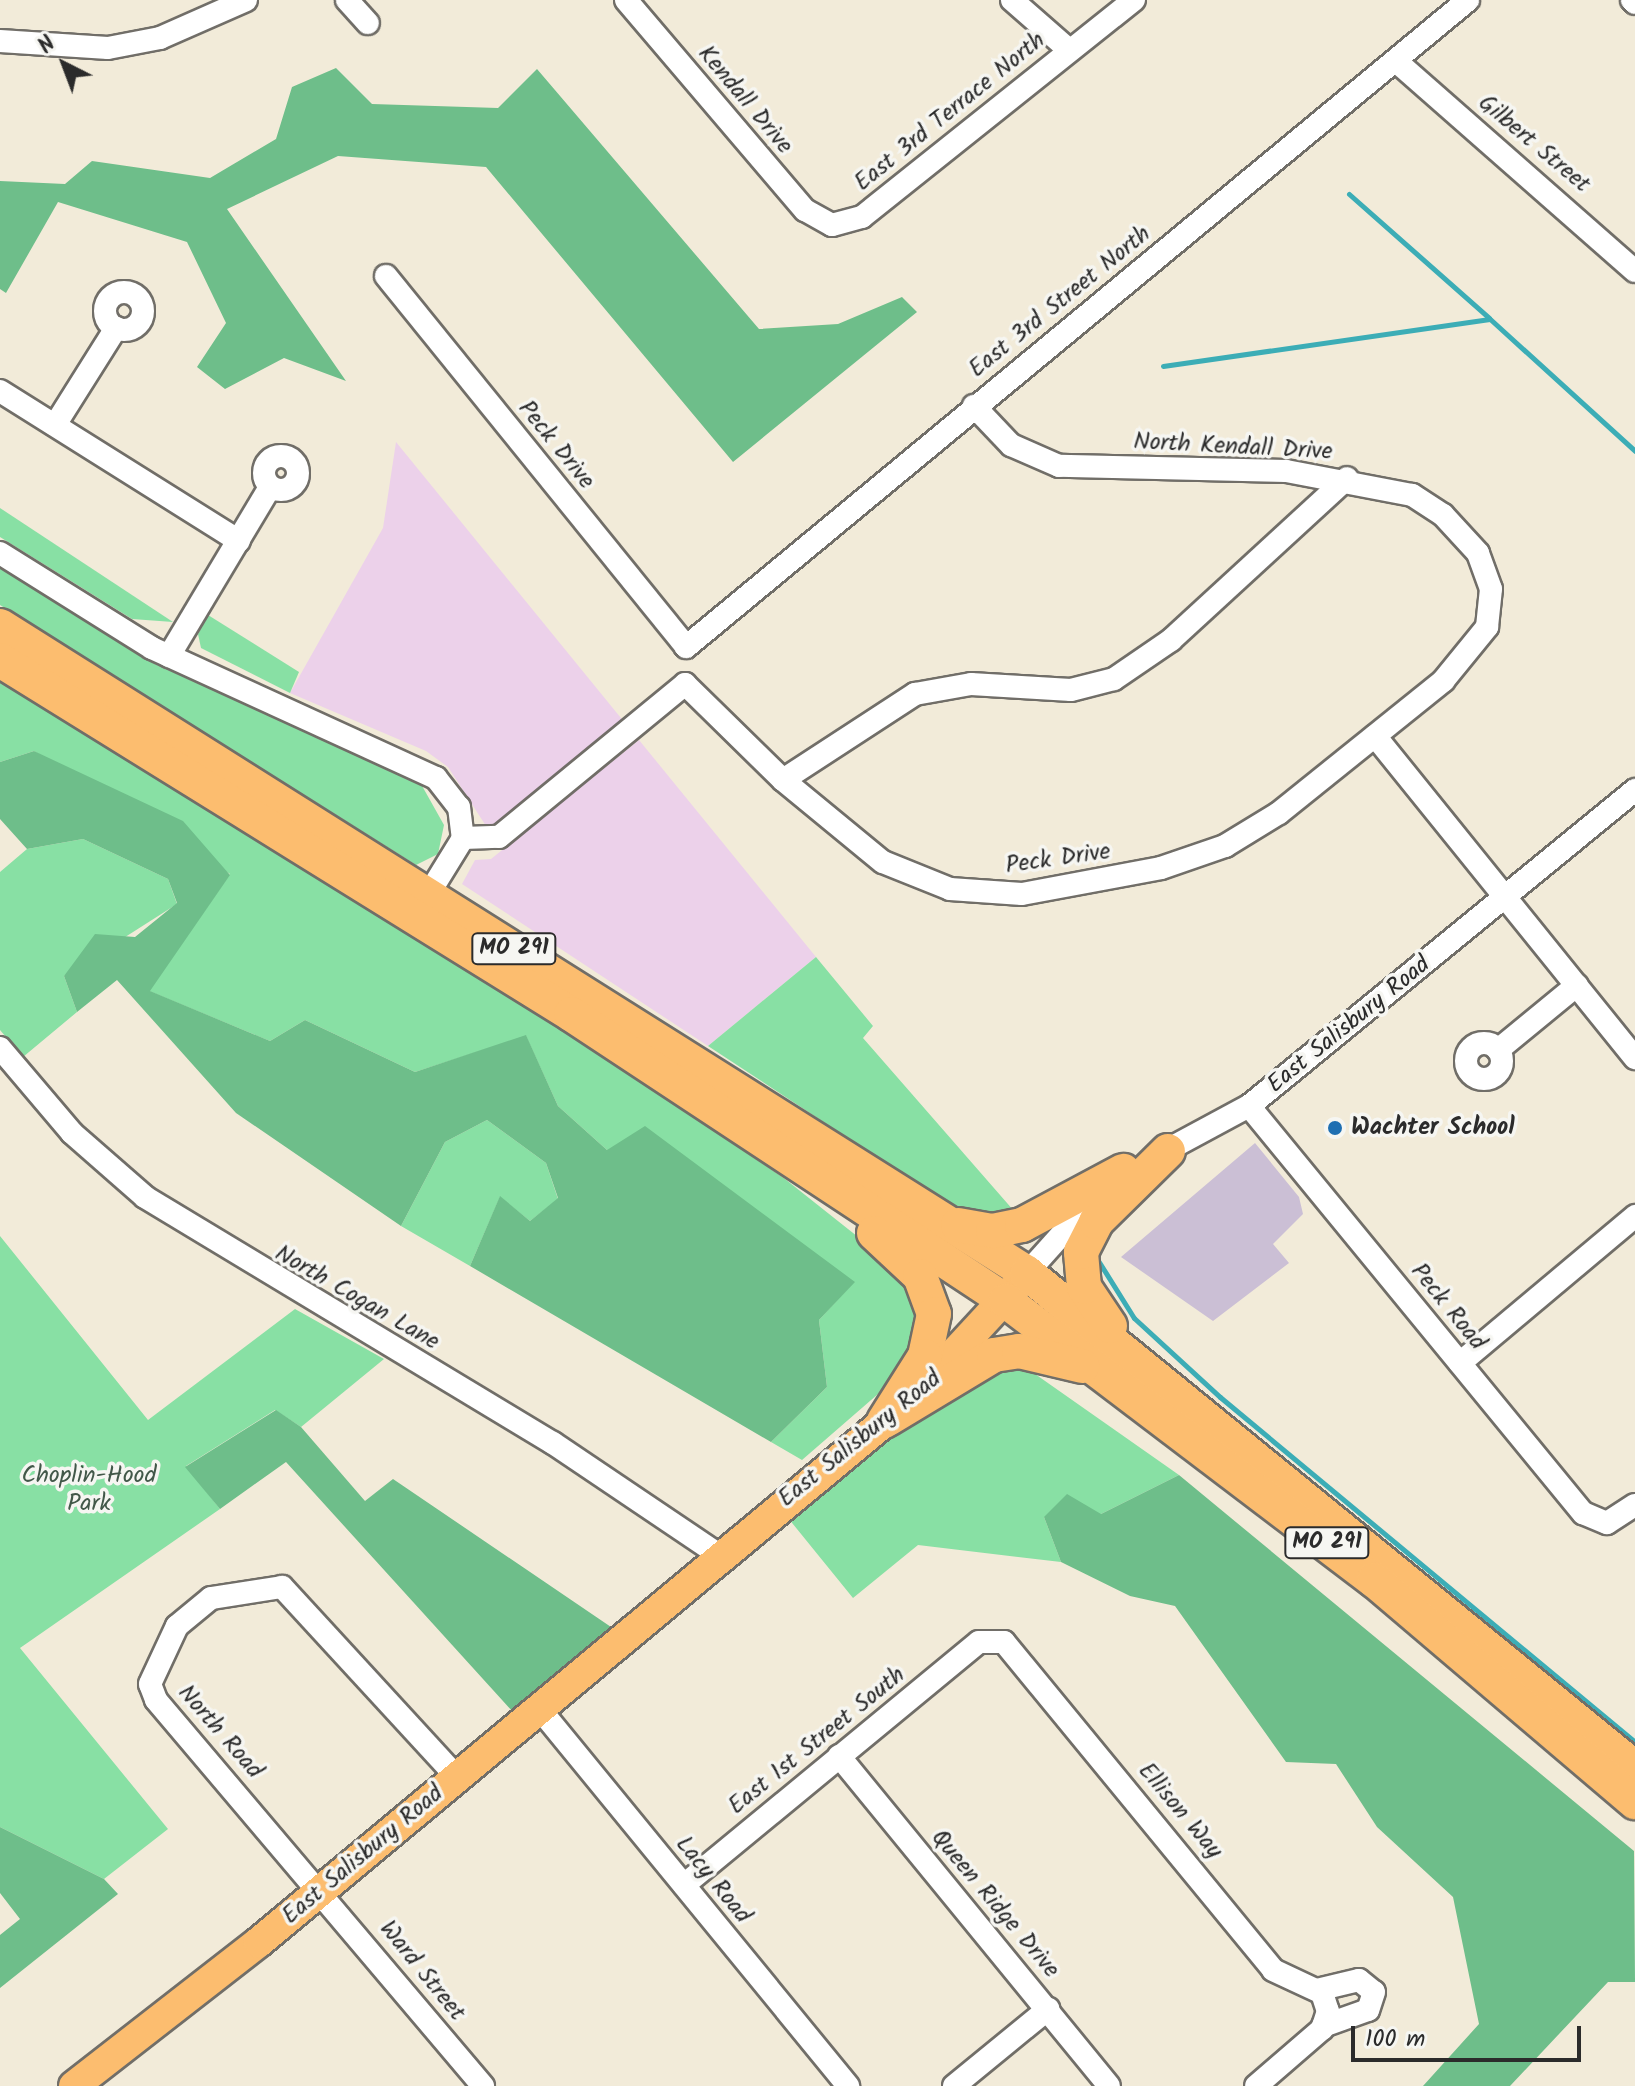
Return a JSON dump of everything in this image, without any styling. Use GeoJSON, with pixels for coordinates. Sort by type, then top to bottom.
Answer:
{"type":"FeatureCollection","features":[{"type":"Feature","properties":{"kind":"highway","name":"MO 291"},"geometry":{"type":"LineString","coordinates":[[0,626],[1027,1273],[1176,1390],[1635,1768]]}},
{"type":"Feature","properties":{"kind":"highway","name":"MO 291"},"geometry":{"type":"LineString","coordinates":[[0,660],[808,1168],[1006,1301],[1374,1580],[1635,1802]]}},
{"type":"Feature","properties":{"kind":"highway"},"geometry":{"type":"LineString","coordinates":[[1168,1151],[1096,1222],[1080,1270],[1100,1316],[1176,1390]]}},
{"type":"Feature","properties":{"kind":"highway"},"geometry":{"type":"LineString","coordinates":[[808,1168],[909,1265],[932,1301],[931,1342],[884,1421]]}},
{"type":"Feature","properties":{"kind":"highway"},"geometry":{"type":"LineString","coordinates":[[932,1211],[974,1230],[1007,1229],[1123,1171]]}},
{"type":"Feature","properties":{"kind":"highway"},"geometry":{"type":"LineString","coordinates":[[884,1421],[994,1355],[1019,1351],[1103,1372]]}},
{"type":"Feature","properties":{"kind":"main road","name":"East Salisbury Road"},"geometry":{"type":"LineString","coordinates":[[74,2086],[322,1890],[719,1555],[939,1376],[1027,1273]]}},
{"type":"Feature","properties":{"kind":"street"},"geometry":{"type":"LineString","coordinates":[[0,41],[108,48],[173,34],[246,0]]}},
{"type":"Feature","properties":{"kind":"street"},"geometry":{"type":"LineString","coordinates":[[347,0],[368,23]]}},
{"type":"Feature","properties":{"kind":"street","name":"Kendall Drive"},"geometry":{"type":"LineString","coordinates":[[626,0],[805,210],[832,225]]}},
{"type":"Feature","properties":{"kind":"street"},"geometry":{"type":"LineString","coordinates":[[1012,0],[1068,49]]}},
{"type":"Feature","properties":{"kind":"street","name":"East 3rd Terrace North"},"geometry":{"type":"LineString","coordinates":[[832,225],[862,217],[1068,49],[1134,0]]}},
{"type":"Feature","properties":{"kind":"street","name":"East 3rd Street North"},"geometry":{"type":"LineString","coordinates":[[686,647],[1468,0]]}},
{"type":"Feature","properties":{"kind":"street","name":"Gilbert Street"},"geometry":{"type":"LineString","coordinates":[[1396,61],[1635,271]]}},
{"type":"Feature","properties":{"kind":"street","name":"Peck Drive"},"geometry":{"type":"LineString","coordinates":[[386,276],[686,647]]}},
{"type":"Feature","properties":{"kind":"street"},"geometry":{"type":"LineString","coordinates":[[55,425],[116,328]]}},
{"type":"Feature","properties":{"kind":"street"},"geometry":{"type":"LineString","coordinates":[[0,391],[239,541]]}},
{"type":"Feature","properties":{"kind":"street","name":"North Kendall Drive"},"geometry":{"type":"LineString","coordinates":[[974,406],[1011,445],[1059,466],[1347,478],[1412,495],[1443,515],[1478,553],[1491,589],[1487,627],[1472,649],[1375,736]]}},
{"type":"Feature","properties":{"kind":"street"},"geometry":{"type":"LineString","coordinates":[[783,780],[915,694],[971,684],[1071,690],[1114,679],[1171,640],[1347,478]]}},
{"type":"Feature","properties":{"kind":"street"},"geometry":{"type":"LineString","coordinates":[[169,656],[270,487]]}},
{"type":"Feature","properties":{"kind":"street"},"geometry":{"type":"LineString","coordinates":[[0,553],[169,656],[436,778],[459,807],[463,838],[428,895]]}},
{"type":"Feature","properties":{"kind":"street"},"geometry":{"type":"LineString","coordinates":[[463,838],[499,837],[685,684],[686,647]]}},
{"type":"Feature","properties":{"kind":"street","name":"Peck Drive"},"geometry":{"type":"LineString","coordinates":[[685,684],[783,780],[916,880],[1022,894],[1161,868],[1225,846],[1279,813],[1375,736]]}},
{"type":"Feature","properties":{"kind":"street"},"geometry":{"type":"LineString","coordinates":[[1375,736],[1635,1058]]}},
{"type":"Feature","properties":{"kind":"street","name":"East Salisbury Road"},"geometry":{"type":"LineString","coordinates":[[1027,1273],[1123,1171],[1168,1151],[1249,1106],[1635,790]]}},
{"type":"Feature","properties":{"kind":"street"},"geometry":{"type":"LineString","coordinates":[[1498,1050],[1577,985]]}},
{"type":"Feature","properties":{"kind":"street","name":"North Cogan Lane"},"geometry":{"type":"LineString","coordinates":[[0,1048],[72,1133],[145,1197],[553,1443],[719,1555]]}},
{"type":"Feature","properties":{"kind":"street","name":"Peck Road"},"geometry":{"type":"LineString","coordinates":[[1249,1106],[1583,1513],[1616,1521],[1635,1505]]}},
{"type":"Feature","properties":{"kind":"street"},"geometry":{"type":"LineString","coordinates":[[1460,1363],[1635,1216]]}},
{"type":"Feature","properties":{"kind":"street","name":"North Road"},"geometry":{"type":"LineString","coordinates":[[322,1890],[156,1700],[150,1684],[177,1626],[200,1607],[238,1589],[282,1587],[456,1776]]}},
{"type":"Feature","properties":{"kind":"street","name":"East 1st Street South"},"geometry":{"type":"LineString","coordinates":[[684,1885],[984,1640]]}},
{"type":"Feature","properties":{"kind":"street","name":"Ellison Way"},"geometry":{"type":"LineString","coordinates":[[984,1640],[1004,1642],[1273,1970],[1317,1990]]}},
{"type":"Feature","properties":{"kind":"street","name":"Lacy Road"},"geometry":{"type":"LineString","coordinates":[[538,1707],[848,2086]]}},
{"type":"Feature","properties":{"kind":"street","name":"Queen Ridge Drive"},"geometry":{"type":"LineString","coordinates":[[839,1756],[1109,2086]]}},
{"type":"Feature","properties":{"kind":"street","name":"Ward Street"},"geometry":{"type":"LineString","coordinates":[[322,1890],[483,2086]]}},
{"type":"Feature","properties":{"kind":"street"},"geometry":{"type":"LineString","coordinates":[[1256,2086],[1325,2022],[1368,2010],[1374,1992],[1359,1980],[1317,1990],[1325,2022]]}},
{"type":"Feature","properties":{"kind":"street"},"geometry":{"type":"LineString","coordinates":[[954,2086],[1048,2009]]}},
{"type":"Feature","properties":{"kind":"shaded area"},"geometry":{"type":"Polygon","coordinates":[[[396,442],[625,723],[501,823],[486,826],[448,767],[426,751],[290,693],[383,528],[396,442]]]}},
{"type":"Feature","properties":{"kind":"shaded area"},"geometry":{"type":"Polygon","coordinates":[[[639,740],[816,957],[708,1046],[462,884],[475,860],[491,859],[639,740]]]}},
{"type":"Feature","properties":{"kind":"shaded area"},"geometry":{"type":"Polygon","coordinates":[[[1255,1143],[1299,1197],[1303,1214],[1273,1244],[1289,1263],[1213,1321],[1121,1257],[1255,1143]]]}},
{"type":"Feature","properties":{"kind":"green space"},"geometry":{"type":"Polygon","coordinates":[[[336,68],[372,104],[498,108],[537,69],[759,329],[838,324],[902,297],[917,312],[733,462],[486,167],[338,156],[227,209],[346,381],[284,358],[225,389],[197,367],[226,323],[187,242],[58,202],[6,293],[0,289],[0,181],[65,184],[92,161],[210,178],[276,139],[292,87],[336,68]]]}},
{"type":"Feature","properties":{"kind":"green space"},"geometry":{"type":"Polygon","coordinates":[[[0,508],[173,622],[132,619],[0,537],[0,508]]]}},
{"type":"Feature","properties":{"kind":"green space"},"geometry":{"type":"Polygon","coordinates":[[[0,566],[155,664],[421,784],[444,825],[438,854],[416,865],[0,605],[0,566]]]}},
{"type":"Feature","properties":{"kind":"green space"},"geometry":{"type":"Polygon","coordinates":[[[208,615],[299,672],[290,693],[201,648],[198,634],[208,615]]]}},
{"type":"Feature","properties":{"kind":"green space"},"geometry":{"type":"Polygon","coordinates":[[[0,675],[627,1071],[785,1179],[911,1279],[926,1331],[893,1381],[802,1460],[771,1442],[827,1387],[819,1320],[854,1282],[607,1150],[558,1106],[526,1036],[415,1072],[305,1020],[270,1041],[149,991],[230,874],[34,751],[0,762],[0,675]]]}},
{"type":"Feature","properties":{"kind":"green space"},"geometry":{"type":"Polygon","coordinates":[[[34,751],[183,821],[230,875],[150,991],[270,1041],[305,1020],[415,1072],[526,1035],[558,1106],[607,1150],[645,1126],[855,1282],[819,1320],[827,1387],[771,1442],[470,1266],[500,1196],[530,1221],[558,1198],[546,1163],[487,1120],[445,1142],[401,1226],[236,1113],[117,980],[77,1012],[64,976],[95,934],[135,937],[177,903],[168,879],[83,839],[27,849],[0,819],[0,762],[34,751]]]}},
{"type":"Feature","properties":{"kind":"green space"},"geometry":{"type":"Polygon","coordinates":[[[83,839],[168,879],[177,904],[64,976],[77,1012],[23,1057],[0,1030],[0,872],[27,849],[83,839]]]}},
{"type":"Feature","properties":{"kind":"green space"},"geometry":{"type":"Polygon","coordinates":[[[816,957],[873,1026],[863,1038],[1014,1211],[985,1215],[948,1204],[708,1046],[816,957]]]}},
{"type":"Feature","properties":{"kind":"green space"},"geometry":{"type":"Polygon","coordinates":[[[487,1120],[546,1163],[558,1199],[530,1221],[500,1197],[470,1266],[401,1226],[445,1142],[487,1120]]]}},
{"type":"Feature","properties":{"kind":"green space","name":"Choplin-Hood Park"},"geometry":{"type":"Polygon","coordinates":[[[0,1236],[148,1420],[295,1309],[384,1359],[301,1427],[275,1410],[186,1466],[220,1509],[20,1648],[168,1829],[104,1879],[0,1827],[0,1236]]]}},
{"type":"Feature","properties":{"kind":"green space"},"geometry":{"type":"Polygon","coordinates":[[[1018,1362],[1179,1475],[1101,1514],[1044,1517],[1061,1562],[918,1545],[853,1598],[784,1513],[979,1372],[1018,1362]]]}},
{"type":"Feature","properties":{"kind":"green space"},"geometry":{"type":"Polygon","coordinates":[[[276,1410],[301,1427],[365,1501],[393,1479],[611,1627],[513,1712],[286,1462],[220,1509],[185,1467],[276,1410]]]}},
{"type":"Feature","properties":{"kind":"green space"},"geometry":{"type":"Polygon","coordinates":[[[1179,1475],[1634,1851],[1635,1982],[1608,1982],[1510,2086],[1423,2086],[1479,2024],[1453,1897],[1377,1827],[1336,1764],[1286,1762],[1175,1606],[1130,1596],[1061,1562],[1044,1517],[1067,1494],[1101,1514],[1179,1475]]]}},
{"type":"Feature","properties":{"kind":"green space"},"geometry":{"type":"Polygon","coordinates":[[[0,1827],[104,1879],[118,1894],[0,1988],[0,1935],[20,1919],[0,1893],[0,1827]]]}},
{"type":"Feature","properties":{"kind":"waterway"},"geometry":{"type":"LineString","coordinates":[[1349,194],[1489,318]]}},
{"type":"Feature","properties":{"kind":"waterway"},"geometry":{"type":"LineString","coordinates":[[1163,366],[1490,319],[1635,451]]}},
{"type":"Feature","properties":{"kind":"waterway"},"geometry":{"type":"LineString","coordinates":[[1099,1262],[1134,1318],[1220,1397],[1635,1742]]}},
{"type":"Feature","properties":{"kind":"place","name":"Wachter School"},"geometry":{"type":"Point","coordinates":[1335,1128]}}]}
